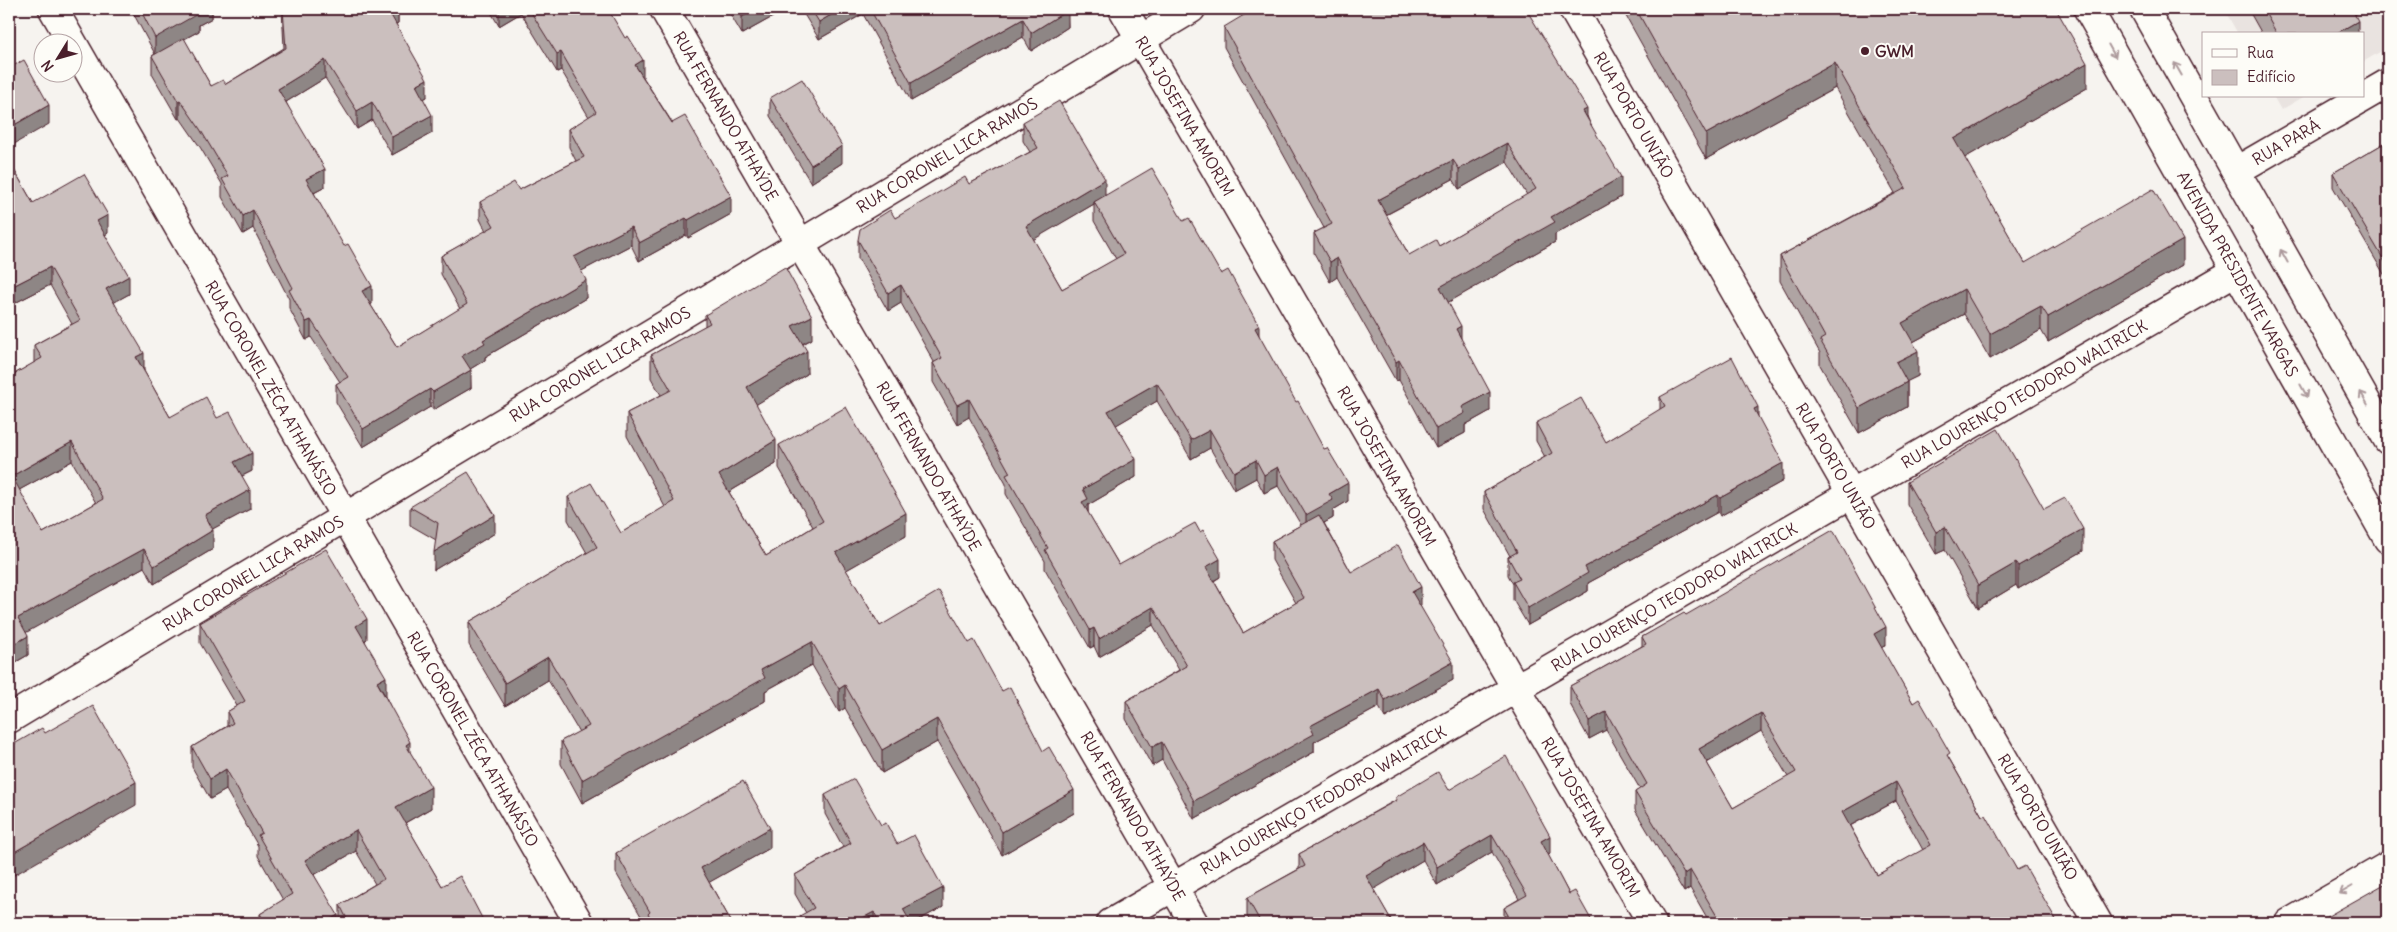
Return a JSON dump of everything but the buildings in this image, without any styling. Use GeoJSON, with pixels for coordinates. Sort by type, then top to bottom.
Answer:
{"type":"FeatureCollection","features":[{"type":"Feature","properties":{"kind":"street","name":"RUA CORONEL ZÉCA ATHANÁSIO"},"geometry":{"type":"LineString","coordinates":[[54,9],[579,923]]}},
{"type":"Feature","properties":{"kind":"street","name":"RUA FERNANDO ATHAÝDE"},"geometry":{"type":"LineString","coordinates":[[664,9],[1194,923]]}},
{"type":"Feature","properties":{"kind":"street","name":"RUA JOSEFINA AMORIM"},"geometry":{"type":"LineString","coordinates":[[1123,9],[1652,923]]}},
{"type":"Feature","properties":{"kind":"street","name":"RUA CORONEL LICA RAMOS"},"geometry":{"type":"LineString","coordinates":[[9,719],[1191,9]]}},
{"type":"Feature","properties":{"kind":"street","name":"RUA PORTO UNIÃO"},"geometry":{"type":"LineString","coordinates":[[1573,9],[2098,923]]}},
{"type":"Feature","properties":{"kind":"street","name":"AVENIDA PRESIDENTE VARGAS"},"geometry":{"type":"LineString","coordinates":[[2088,9],[2388,540]]}},
{"type":"Feature","properties":{"kind":"street"},"geometry":{"type":"LineString","coordinates":[[2144,9],[2388,440]]}},
{"type":"Feature","properties":{"kind":"street","name":"RUA PARÁ"},"geometry":{"type":"LineString","coordinates":[[2364,97],[2388,83]]}},
{"type":"Feature","properties":{"kind":"street","name":"RUA PARÁ"},"geometry":{"type":"LineString","coordinates":[[2236,171],[2362,98]]}},
{"type":"Feature","properties":{"kind":"street","name":"RUA LOURENÇO TEODORO WALTRICK"},"geometry":{"type":"LineString","coordinates":[[1111,923],[2236,271]]}},
{"type":"Feature","properties":{"kind":"street"},"geometry":{"type":"LineString","coordinates":[[2289,923],[2388,866]]}},
{"type":"Feature","properties":{"kind":"shaded area"},"geometry":{"type":"Polygon","coordinates":[[[2224,9],[2388,9],[2388,47],[2364,61],[2364,32],[2237,32],[2224,9]]]}},
{"type":"Feature","properties":{"kind":"shaded area"},"geometry":{"type":"Polygon","coordinates":[[[2274,98],[2302,98],[2281,110],[2274,98]]]}},
{"type":"Feature","properties":{"kind":"place","name":"GWM"},"geometry":{"type":"Point","coordinates":[1865,51]}}]}
